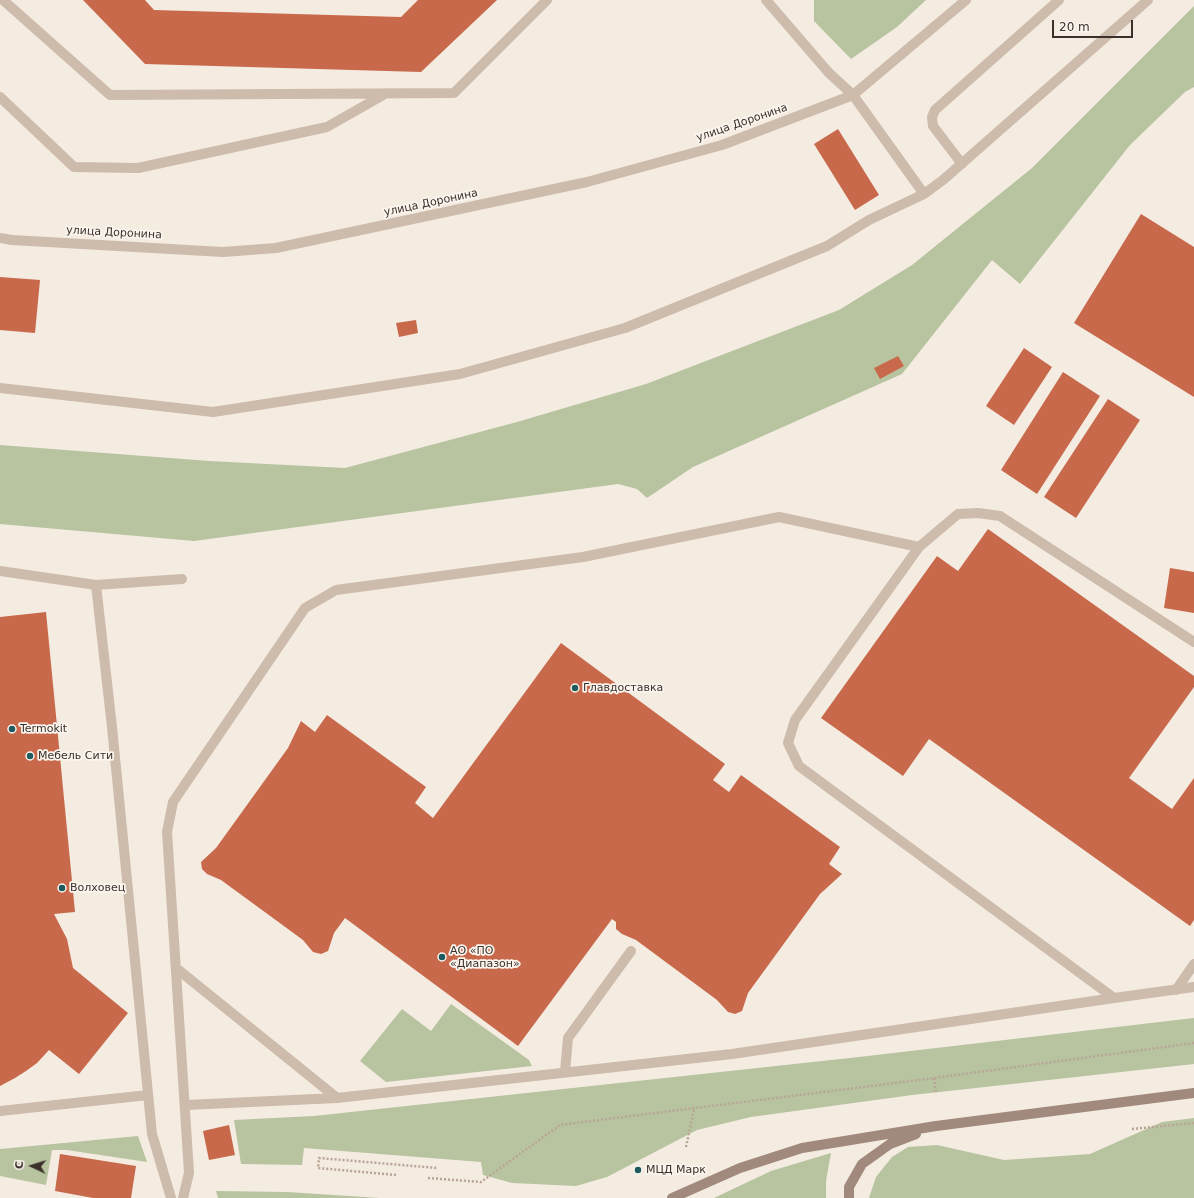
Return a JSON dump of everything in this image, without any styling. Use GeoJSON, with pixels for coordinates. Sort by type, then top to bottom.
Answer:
{"type":"FeatureCollection","features":[{"type":"Feature","properties":{"kind":"main road"},"geometry":{"type":"LineString","coordinates":[[672,1198],[740,1168],[802,1148],[936,1126],[1194,1092]]}},
{"type":"Feature","properties":{"kind":"main road"},"geometry":{"type":"LineString","coordinates":[[849,1198],[849,1187],[862,1164],[890,1144],[936,1126]]}},
{"type":"Feature","properties":{"kind":"street"},"geometry":{"type":"LineString","coordinates":[[3,0],[110,95],[454,93],[547,0]]}},
{"type":"Feature","properties":{"kind":"street"},"geometry":{"type":"LineString","coordinates":[[766,0],[829,73],[853,95],[924,194]]}},
{"type":"Feature","properties":{"kind":"street","name":"улица Доронина"},"geometry":{"type":"LineString","coordinates":[[0,238],[12,240],[223,252],[276,248],[588,182],[722,145],[853,95],[966,0]]}},
{"type":"Feature","properties":{"kind":"street"},"geometry":{"type":"LineString","coordinates":[[962,164],[933,126],[932,117],[935,110],[1059,0]]}},
{"type":"Feature","properties":{"kind":"street"},"geometry":{"type":"LineString","coordinates":[[0,388],[213,412],[460,374],[625,328],[827,246],[869,220],[924,194],[962,164],[1148,0]]}},
{"type":"Feature","properties":{"kind":"street"},"geometry":{"type":"LineString","coordinates":[[0,97],[74,167],[138,168],[327,127],[387,93]]}},
{"type":"Feature","properties":{"kind":"street"},"geometry":{"type":"LineString","coordinates":[[1114,998],[799,766],[788,743],[796,720],[919,547],[958,514],[978,513],[1000,516],[1194,642]]}},
{"type":"Feature","properties":{"kind":"street"},"geometry":{"type":"LineString","coordinates":[[183,1198],[189,1173],[186,1105],[167,832],[173,802],[305,608],[336,590],[583,557],[779,517],[919,547]]}},
{"type":"Feature","properties":{"kind":"street"},"geometry":{"type":"LineString","coordinates":[[0,572],[96,585],[182,579]]}},
{"type":"Feature","properties":{"kind":"street"},"geometry":{"type":"LineString","coordinates":[[96,585],[112,727],[152,1134],[171,1198]]}},
{"type":"Feature","properties":{"kind":"street"},"geometry":{"type":"LineString","coordinates":[[565,1072],[568,1038],[631,951]]}},
{"type":"Feature","properties":{"kind":"street"},"geometry":{"type":"LineString","coordinates":[[1176,990],[1194,964]]}},
{"type":"Feature","properties":{"kind":"street"},"geometry":{"type":"LineString","coordinates":[[176,968],[337,1098]]}},
{"type":"Feature","properties":{"kind":"street"},"geometry":{"type":"LineString","coordinates":[[186,1105],[337,1098],[732,1054],[1194,987]]}},
{"type":"Feature","properties":{"kind":"street"},"geometry":{"type":"LineString","coordinates":[[0,1111],[148,1095]]}},
{"type":"Feature","properties":{"kind":"path"},"geometry":{"type":"LineString","coordinates":[[428,1178],[481,1182],[560,1125],[934,1078],[1194,1043]]}},
{"type":"Feature","properties":{"kind":"path"},"geometry":{"type":"LineString","coordinates":[[934,1078],[936,1093]]}},
{"type":"Feature","properties":{"kind":"path"},"geometry":{"type":"LineString","coordinates":[[686,1147],[694,1109]]}},
{"type":"Feature","properties":{"kind":"path"},"geometry":{"type":"LineString","coordinates":[[1132,1129],[1194,1123]]}},
{"type":"Feature","properties":{"kind":"path"},"geometry":{"type":"LineString","coordinates":[[396,1175],[318,1168],[319,1158],[437,1168]]}},
{"type":"Feature","properties":{"kind":"green space"},"geometry":{"type":"Polygon","coordinates":[[[814,0],[926,0],[897,27],[851,59],[814,21],[814,0]]]}},
{"type":"Feature","properties":{"kind":"green space"},"geometry":{"type":"Polygon","coordinates":[[[1194,6],[1194,87],[1185,92],[1130,145],[1020,284],[992,260],[902,374],[693,467],[647,498],[637,489],[618,484],[194,541],[0,524],[0,445],[209,461],[345,468],[517,422],[646,384],[839,310],[912,265],[1032,168],[1194,6]]]}},
{"type":"Feature","properties":{"kind":"green space"},"geometry":{"type":"Polygon","coordinates":[[[451,1004],[529,1060],[532,1066],[386,1082],[360,1061],[402,1009],[431,1031],[451,1004]]]}},
{"type":"Feature","properties":{"kind":"green space"},"geometry":{"type":"Polygon","coordinates":[[[1194,1018],[1194,1064],[912,1095],[751,1117],[697,1130],[607,1177],[576,1186],[512,1183],[483,1175],[481,1162],[304,1148],[302,1165],[241,1164],[234,1120],[314,1116],[859,1057],[1194,1018]]]}},
{"type":"Feature","properties":{"kind":"green space"},"geometry":{"type":"Polygon","coordinates":[[[1194,1118],[1194,1198],[869,1198],[876,1177],[892,1157],[908,1147],[937,1145],[1004,1160],[1090,1154],[1162,1122],[1194,1118]]]}},
{"type":"Feature","properties":{"kind":"green space"},"geometry":{"type":"Polygon","coordinates":[[[138,1136],[147,1162],[67,1150],[52,1150],[46,1185],[0,1176],[0,1149],[138,1136]]]}},
{"type":"Feature","properties":{"kind":"green space"},"geometry":{"type":"Polygon","coordinates":[[[831,1153],[826,1181],[826,1198],[714,1198],[771,1171],[831,1153]]]}},
{"type":"Feature","properties":{"kind":"green space"},"geometry":{"type":"Polygon","coordinates":[[[216,1191],[287,1192],[380,1198],[218,1198],[216,1191]]]}},
{"type":"Feature","properties":{"kind":"building"},"geometry":{"type":"Polygon","coordinates":[[[83,0],[145,0],[154,10],[401,17],[418,0],[497,0],[421,72],[145,64],[83,0]]]}},
{"type":"Feature","properties":{"kind":"building"},"geometry":{"type":"Polygon","coordinates":[[[838,129],[879,195],[855,210],[814,144],[838,129]]]}},
{"type":"Feature","properties":{"kind":"building"},"geometry":{"type":"Polygon","coordinates":[[[1141,214],[1194,247],[1194,397],[1074,323],[1141,214]]]}},
{"type":"Feature","properties":{"kind":"building"},"geometry":{"type":"Polygon","coordinates":[[[0,277],[40,280],[35,333],[0,330],[0,277]]]}},
{"type":"Feature","properties":{"kind":"building"},"geometry":{"type":"Polygon","coordinates":[[[416,320],[418,333],[399,337],[396,323],[416,320]]]}},
{"type":"Feature","properties":{"kind":"building"},"geometry":{"type":"Polygon","coordinates":[[[1024,348],[1052,367],[1014,425],[986,406],[1024,348]]]}},
{"type":"Feature","properties":{"kind":"building"},"geometry":{"type":"Polygon","coordinates":[[[898,356],[904,366],[880,379],[874,368],[898,356]]]}},
{"type":"Feature","properties":{"kind":"building"},"geometry":{"type":"Polygon","coordinates":[[[1063,372],[1100,396],[1037,494],[1001,470],[1063,372]]]}},
{"type":"Feature","properties":{"kind":"building"},"geometry":{"type":"Polygon","coordinates":[[[1108,399],[1140,420],[1076,518],[1044,497],[1108,399]]]}},
{"type":"Feature","properties":{"kind":"building"},"geometry":{"type":"Polygon","coordinates":[[[988,529],[1194,676],[1194,687],[1129,778],[1172,809],[1194,778],[1194,920],[1190,926],[929,739],[903,776],[821,718],[937,556],[958,571],[988,529]]]}},
{"type":"Feature","properties":{"kind":"building"},"geometry":{"type":"Polygon","coordinates":[[[1170,568],[1194,572],[1194,613],[1164,608],[1170,568]]]}},
{"type":"Feature","properties":{"kind":"building","name":"Мебель Сити"},"geometry":{"type":"Polygon","coordinates":[[[46,612],[75,912],[54,914],[67,939],[73,968],[128,1013],[79,1074],[49,1050],[37,1063],[0,1086],[0,617],[46,612]]]}},
{"type":"Feature","properties":{"kind":"building"},"geometry":{"type":"Polygon","coordinates":[[[561,643],[725,764],[713,780],[729,792],[741,775],[840,847],[829,864],[842,874],[820,894],[748,993],[742,1011],[735,1014],[728,1012],[717,1000],[636,940],[622,934],[616,929],[616,922],[612,919],[518,1046],[345,918],[334,933],[328,951],[321,954],[313,952],[303,940],[221,880],[207,874],[202,869],[201,862],[216,848],[288,748],[301,721],[315,732],[327,715],[426,787],[415,803],[433,818],[561,643]]]}},
{"type":"Feature","properties":{"kind":"building"},"geometry":{"type":"Polygon","coordinates":[[[229,1125],[235,1155],[209,1160],[203,1131],[229,1125]]]}},
{"type":"Feature","properties":{"kind":"building"},"geometry":{"type":"Polygon","coordinates":[[[60,1154],[136,1166],[131,1198],[93,1198],[55,1191],[60,1154]]]}},
{"type":"Feature","properties":{"kind":"place","name":"Главдоставка"},"geometry":{"type":"Point","coordinates":[575,688]}},
{"type":"Feature","properties":{"kind":"place","name":"Termokit"},"geometry":{"type":"Point","coordinates":[12,729]}},
{"type":"Feature","properties":{"kind":"place","name":"Мебель Сити"},"geometry":{"type":"Point","coordinates":[30,756]}},
{"type":"Feature","properties":{"kind":"place","name":"Волховец"},"geometry":{"type":"Point","coordinates":[62,888]}},
{"type":"Feature","properties":{"kind":"place","name":"АО «ПО «Диапазон»"},"geometry":{"type":"Point","coordinates":[442,957]}},
{"type":"Feature","properties":{"kind":"place","name":"МЦД Марк"},"geometry":{"type":"Point","coordinates":[638,1170]}}]}
